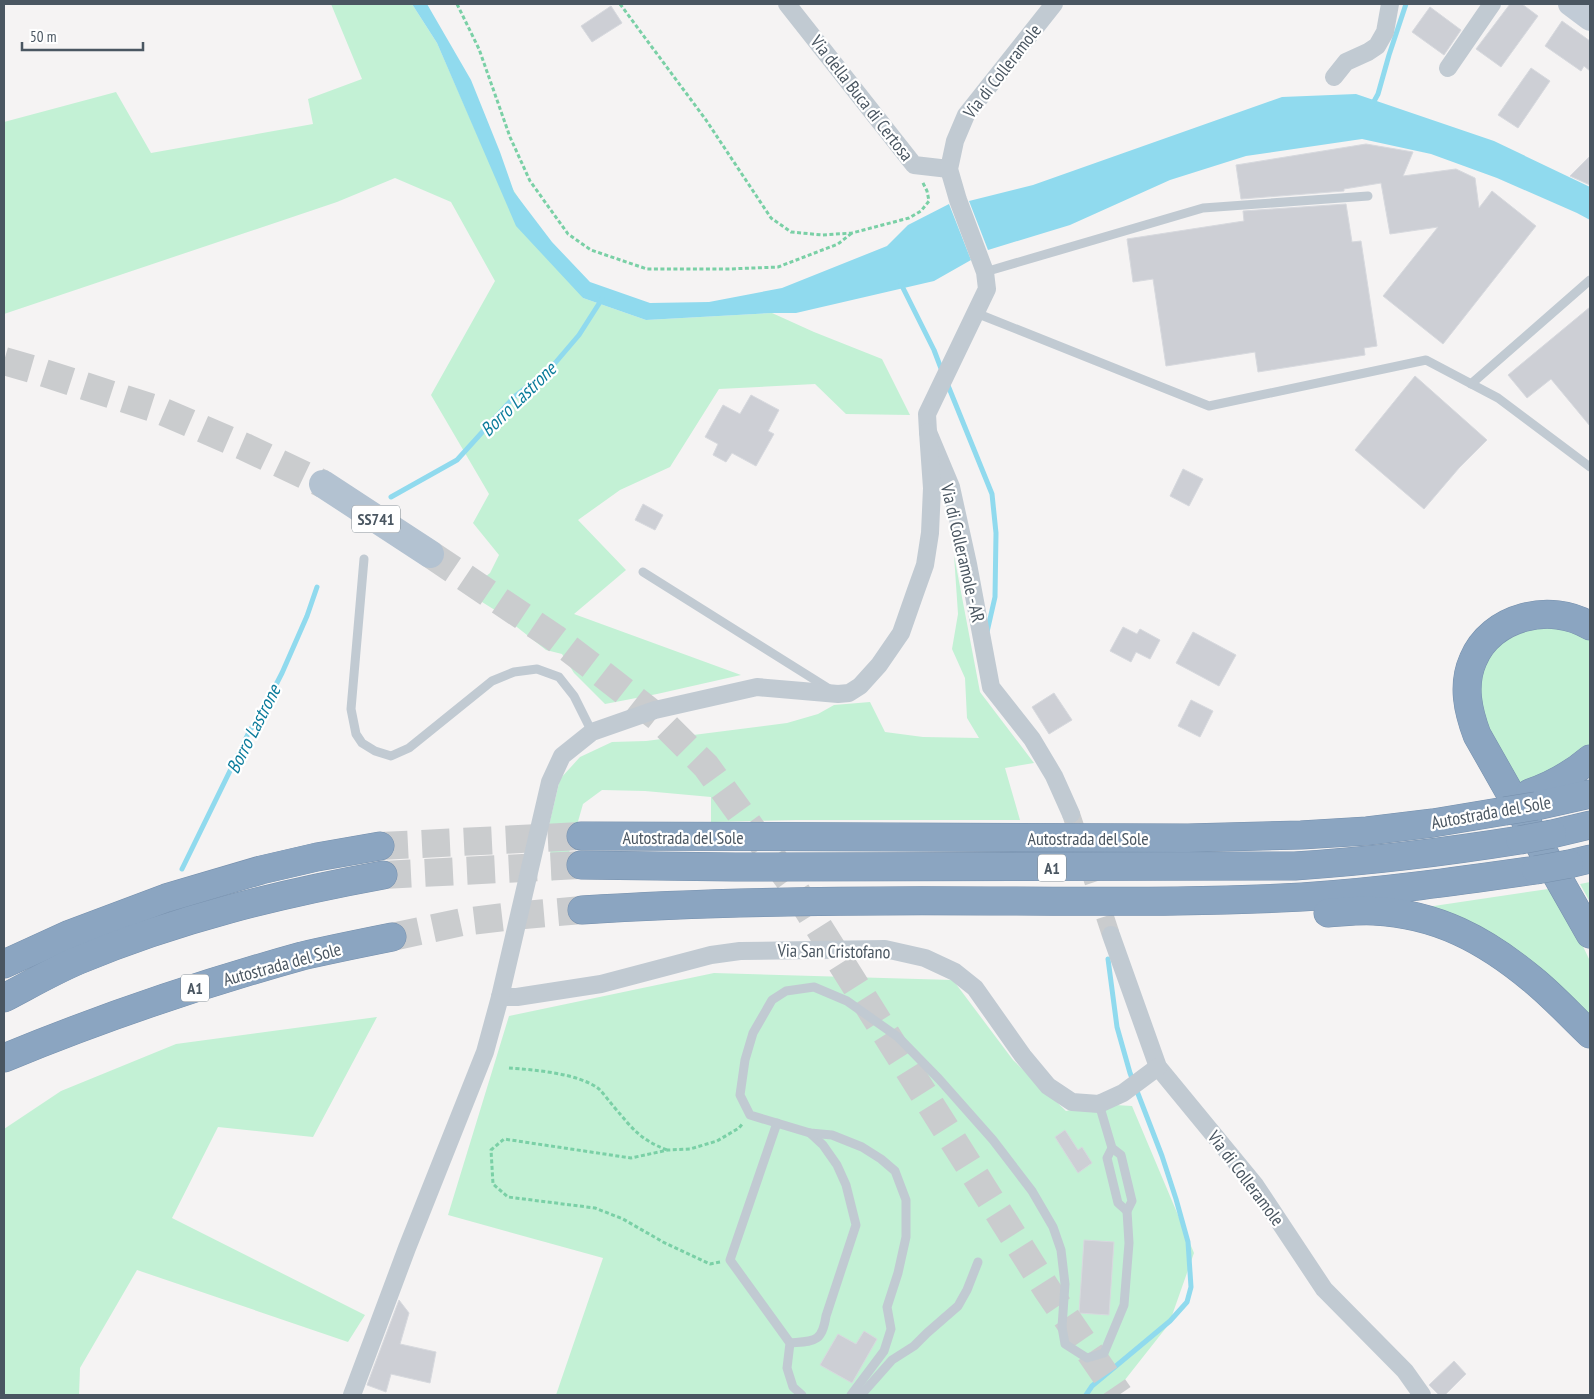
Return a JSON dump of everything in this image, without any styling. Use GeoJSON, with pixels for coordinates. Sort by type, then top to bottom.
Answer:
{"type":"FeatureCollection","features":[{"type":"Feature","properties":{"kind":"highway"},"geometry":{"type":"LineString","coordinates":[[1590,626],[1572,617],[1552,614],[1529,616],[1497,630],[1487,639],[1473,660],[1469,672],[1467,698],[1472,722],[1481,742],[1590,934]]}},
{"type":"Feature","properties":{"kind":"highway"},"geometry":{"type":"LineString","coordinates":[[1533,799],[1590,759]]}},
{"type":"Feature","properties":{"kind":"highway","name":"Autostrada del Sole"},"geometry":{"type":"LineString","coordinates":[[581,836],[1188,838],[1301,835],[1367,831],[1434,823],[1533,799],[1590,794]]}},
{"type":"Feature","properties":{"kind":"highway","name":"Autostrada del Sole"},"geometry":{"type":"LineString","coordinates":[[582,864],[764,867],[1294,866],[1359,862],[1440,853],[1520,840],[1590,825]]}},
{"type":"Feature","properties":{"kind":"highway"},"geometry":{"type":"LineString","coordinates":[[4,964],[70,934],[166,898],[261,870],[317,857],[380,846]]}},
{"type":"Feature","properties":{"kind":"highway","name":"A1"},"geometry":{"type":"LineString","coordinates":[[582,910],[758,901],[1210,900],[1303,897],[1392,889],[1536,870],[1579,861]]}},
{"type":"Feature","properties":{"kind":"highway"},"geometry":{"type":"LineString","coordinates":[[4,998],[78,960],[181,922],[306,889],[383,875]]}},
{"type":"Feature","properties":{"kind":"highway"},"geometry":{"type":"LineString","coordinates":[[928,901],[1027,914],[1085,918],[1236,918],[1360,911],[1407,915],[1454,928],[1496,950],[1534,980],[1590,1034]]}},
{"type":"Feature","properties":{"kind":"highway","name":"Autostrada del Sole"},"geometry":{"type":"LineString","coordinates":[[4,1058],[73,1030],[181,992],[304,956],[392,937]]}},
{"type":"Feature","properties":{"kind":"main road"},"geometry":{"type":"LineString","coordinates":[[1570,4],[1590,19]]}},
{"type":"Feature","properties":{"kind":"main road","name":"SS741"},"geometry":{"type":"LineString","coordinates":[[322,484],[430,554]]}},
{"type":"Feature","properties":{"kind":"street","name":"Via della Buca di Certosa"},"geometry":{"type":"LineString","coordinates":[[787,4],[914,165],[949,168]]}},
{"type":"Feature","properties":{"kind":"street","name":"Via di Colleramole"},"geometry":{"type":"LineString","coordinates":[[982,264],[958,200],[949,168],[955,141],[966,115],[1054,4]]}},
{"type":"Feature","properties":{"kind":"street"},"geometry":{"type":"LineString","coordinates":[[1334,77],[1346,62],[1377,46],[1385,32],[1390,4]]}},
{"type":"Feature","properties":{"kind":"street"},"geometry":{"type":"LineString","coordinates":[[1448,68],[1492,4]]}},
{"type":"Feature","properties":{"kind":"street","name":"Via di Colleramole - AR"},"geometry":{"type":"LineString","coordinates":[[982,264],[987,289],[927,414],[928,432],[950,487],[968,564],[991,688],[1032,739],[1054,776],[1071,814]]}},
{"type":"Feature","properties":{"kind":"street"},"geometry":{"type":"LineString","coordinates":[[352,1395],[406,1248],[485,1052],[500,997],[550,782],[562,756],[592,732],[655,710],[757,687],[838,694],[849,693],[860,686],[879,665],[900,633],[925,565],[930,533],[932,488],[928,432]]}},
{"type":"Feature","properties":{"kind":"street","name":"Via di Colleramole"},"geometry":{"type":"LineString","coordinates":[[1111,935],[1158,1067],[1256,1185],[1324,1289],[1404,1371],[1422,1395]]}},
{"type":"Feature","properties":{"kind":"street","name":"Via San Cristofano"},"geometry":{"type":"LineString","coordinates":[[500,997],[517,997],[601,984],[711,955],[740,951],[885,949],[924,958],[955,972],[975,988],[1023,1056],[1048,1086],[1072,1102],[1099,1104],[1123,1093],[1158,1067]]}},
{"type":"Feature","properties":{"kind":"lane"},"geometry":{"type":"LineString","coordinates":[[982,264],[1203,208],[1368,196]]}},
{"type":"Feature","properties":{"kind":"lane"},"geometry":{"type":"LineString","coordinates":[[1471,384],[1590,280]]}},
{"type":"Feature","properties":{"kind":"lane"},"geometry":{"type":"LineString","coordinates":[[976,313],[1209,406],[1426,360],[1498,398],[1590,467]]}},
{"type":"Feature","properties":{"kind":"lane"},"geometry":{"type":"LineString","coordinates":[[364,559],[351,709],[356,734],[362,743],[375,751],[391,756],[409,748],[492,681],[514,672],[537,669],[559,677],[574,696],[592,732]]}},
{"type":"Feature","properties":{"kind":"lane"},"geometry":{"type":"LineString","coordinates":[[643,572],[838,694]]}},
{"type":"Feature","properties":{"kind":"lane"},"geometry":{"type":"LineString","coordinates":[[851,1395],[884,1350],[891,1329],[887,1307],[898,1273],[906,1237],[906,1200],[895,1171],[862,1147],[832,1136],[810,1133],[750,1115],[740,1094],[745,1060],[753,1033],[772,1000],[786,991],[814,987],[847,1001],[898,1037],[939,1079],[993,1140],[1032,1191],[1053,1227],[1061,1250],[1066,1284],[1062,1327],[1065,1344],[1087,1358],[1104,1353],[1124,1305],[1129,1244],[1127,1211],[1132,1201],[1120,1155],[1112,1148],[1099,1104]]}},
{"type":"Feature","properties":{"kind":"lane"},"geometry":{"type":"LineString","coordinates":[[777,1123],[730,1260],[790,1343],[787,1368],[793,1387],[802,1395]]}},
{"type":"Feature","properties":{"kind":"lane"},"geometry":{"type":"LineString","coordinates":[[790,1343],[813,1341],[824,1331],[826,1316],[856,1225],[846,1185],[837,1165],[823,1146],[810,1133]]}},
{"type":"Feature","properties":{"kind":"lane"},"geometry":{"type":"LineString","coordinates":[[1112,1148],[1108,1158],[1118,1203],[1127,1211]]}},
{"type":"Feature","properties":{"kind":"lane"},"geometry":{"type":"LineString","coordinates":[[862,1395],[892,1360],[914,1346],[958,1306],[968,1290],[978,1262]]}},
{"type":"Feature","properties":{"kind":"path"},"geometry":{"type":"LineString","coordinates":[[457,4],[480,49],[510,137],[530,181],[568,234],[591,250],[647,269],[778,267],[838,244],[852,233]]}},
{"type":"Feature","properties":{"kind":"path"},"geometry":{"type":"LineString","coordinates":[[620,4],[706,120],[771,218],[791,232],[822,235],[852,233],[909,218],[921,211],[929,201],[927,191],[914,165]]}},
{"type":"Feature","properties":{"kind":"path"},"geometry":{"type":"LineString","coordinates":[[509,1068],[549,1071],[580,1080],[599,1089],[637,1134],[650,1143],[668,1150]]}},
{"type":"Feature","properties":{"kind":"path"},"geometry":{"type":"LineString","coordinates":[[730,1260],[710,1264],[662,1242],[623,1219],[595,1208],[508,1197],[493,1184],[491,1150],[504,1139],[631,1158],[668,1150],[690,1148],[717,1141],[739,1128],[750,1115]]}},
{"type":"Feature","properties":{"kind":"green space"},"geometry":{"type":"Polygon","coordinates":[[[331,4],[412,4],[437,43],[476,132],[583,298],[646,320],[772,313],[882,359],[910,415],[846,414],[815,384],[719,389],[670,467],[620,490],[578,520],[626,570],[574,614],[741,675],[605,704],[574,673],[562,654],[546,650],[498,612],[466,592],[490,573],[499,555],[473,523],[489,494],[431,395],[495,281],[451,202],[395,178],[337,202],[4,314],[4,122],[116,92],[151,153],[313,124],[308,99],[362,79],[331,4]]]}},
{"type":"Feature","properties":{"kind":"green space"},"geometry":{"type":"Polygon","coordinates":[[[954,555],[980,692],[1034,763],[1005,768],[1020,820],[711,822],[711,797],[645,791],[602,790],[583,804],[569,853],[552,881],[549,825],[560,779],[580,757],[612,742],[646,741],[787,723],[818,714],[834,705],[870,702],[885,732],[923,737],[979,738],[967,718],[965,678],[952,649],[958,614],[954,555]]]}},
{"type":"Feature","properties":{"kind":"green space"},"geometry":{"type":"Polygon","coordinates":[[[1545,622],[1590,637],[1590,751],[1522,789],[1477,711],[1483,666],[1490,654],[1500,643],[1545,622]]]}},
{"type":"Feature","properties":{"kind":"green space"},"geometry":{"type":"Polygon","coordinates":[[[1590,882],[1590,902],[1580,884],[1590,882]]]}},
{"type":"Feature","properties":{"kind":"green space"},"geometry":{"type":"Polygon","coordinates":[[[1555,888],[1590,961],[1590,1019],[1427,907],[1555,888]]]}},
{"type":"Feature","properties":{"kind":"green space"},"geometry":{"type":"Polygon","coordinates":[[[714,973],[953,980],[1013,1060],[1066,1111],[1099,1104],[1132,1106],[1194,1253],[1169,1324],[1113,1395],[556,1395],[603,1258],[448,1215],[509,1016],[714,973]]]}},
{"type":"Feature","properties":{"kind":"green space"},"geometry":{"type":"Polygon","coordinates":[[[377,1017],[313,1137],[218,1127],[172,1218],[365,1315],[348,1342],[137,1270],[80,1368],[79,1395],[4,1395],[4,1129],[61,1091],[176,1044],[377,1017]]]}},
{"type":"Feature","properties":{"kind":"water"},"geometry":{"type":"Polygon","coordinates":[[[412,4],[427,4],[471,80],[514,192],[552,242],[590,282],[650,303],[709,302],[782,288],[887,246],[908,225],[949,204],[971,260],[934,281],[796,313],[646,320],[583,298],[516,226],[437,43],[412,4]]]}},
{"type":"Feature","properties":{"kind":"water"},"geometry":{"type":"Polygon","coordinates":[[[1356,94],[1494,141],[1590,187],[1590,220],[1497,178],[1431,154],[1362,139],[1246,156],[1170,180],[1070,225],[988,250],[969,201],[1033,185],[1282,97],[1356,94]]]}},
{"type":"Feature","properties":{"kind":"building"},"geometry":{"type":"Polygon","coordinates":[[[1510,4],[1522,4],[1538,16],[1501,67],[1476,49],[1510,4]]]}},
{"type":"Feature","properties":{"kind":"building"},"geometry":{"type":"Polygon","coordinates":[[[611,6],[622,23],[592,42],[581,26],[611,6]]]}},
{"type":"Feature","properties":{"kind":"building"},"geometry":{"type":"Polygon","coordinates":[[[1430,7],[1461,30],[1444,55],[1412,32],[1430,7]]]}},
{"type":"Feature","properties":{"kind":"building"},"geometry":{"type":"Polygon","coordinates":[[[1562,21],[1590,41],[1590,71],[1584,66],[1581,71],[1545,46],[1562,21]]]}},
{"type":"Feature","properties":{"kind":"building"},"geometry":{"type":"Polygon","coordinates":[[[1531,68],[1550,81],[1518,128],[1498,115],[1531,68]]]}},
{"type":"Feature","properties":{"kind":"building"},"geometry":{"type":"Polygon","coordinates":[[[1366,144],[1413,152],[1403,176],[1456,169],[1475,178],[1479,208],[1492,191],[1536,226],[1443,344],[1383,296],[1438,227],[1390,234],[1381,183],[1344,189],[1344,191],[1241,199],[1236,165],[1366,144]]]}},
{"type":"Feature","properties":{"kind":"building"},"geometry":{"type":"Polygon","coordinates":[[[1590,156],[1590,185],[1570,176],[1590,156]]]}},
{"type":"Feature","properties":{"kind":"building"},"geometry":{"type":"Polygon","coordinates":[[[1346,204],[1352,242],[1361,241],[1377,346],[1364,348],[1365,355],[1258,372],[1255,352],[1166,366],[1153,279],[1133,282],[1127,239],[1244,221],[1243,211],[1346,204]]]}},
{"type":"Feature","properties":{"kind":"building"},"geometry":{"type":"Polygon","coordinates":[[[1590,307],[1590,426],[1551,379],[1527,398],[1508,375],[1590,307]]]}},
{"type":"Feature","properties":{"kind":"building"},"geometry":{"type":"Polygon","coordinates":[[[1415,376],[1487,440],[1459,468],[1424,509],[1355,450],[1415,376]]]}},
{"type":"Feature","properties":{"kind":"building"},"geometry":{"type":"Polygon","coordinates":[[[751,395],[779,410],[768,431],[774,434],[756,466],[732,453],[726,462],[713,455],[718,444],[705,437],[723,405],[740,414],[751,395]]]}},
{"type":"Feature","properties":{"kind":"building"},"geometry":{"type":"Polygon","coordinates":[[[1183,469],[1203,479],[1189,506],[1170,496],[1183,469]]]}},
{"type":"Feature","properties":{"kind":"building"},"geometry":{"type":"Polygon","coordinates":[[[643,504],[663,515],[655,530],[635,520],[643,504]]]}},
{"type":"Feature","properties":{"kind":"building"},"geometry":{"type":"Polygon","coordinates":[[[1123,627],[1137,634],[1140,629],[1160,640],[1150,659],[1136,652],[1131,662],[1110,651],[1123,627]]]}},
{"type":"Feature","properties":{"kind":"building"},"geometry":{"type":"Polygon","coordinates":[[[1193,632],[1236,655],[1219,686],[1176,663],[1193,632]]]}},
{"type":"Feature","properties":{"kind":"building"},"geometry":{"type":"Polygon","coordinates":[[[1054,693],[1072,720],[1049,734],[1032,707],[1054,693]]]}},
{"type":"Feature","properties":{"kind":"building"},"geometry":{"type":"Polygon","coordinates":[[[1191,700],[1213,711],[1200,737],[1178,726],[1191,700]]]}},
{"type":"Feature","properties":{"kind":"building"},"geometry":{"type":"Polygon","coordinates":[[[1065,1130],[1078,1150],[1082,1147],[1092,1163],[1078,1173],[1055,1137],[1065,1130]]]}},
{"type":"Feature","properties":{"kind":"building"},"geometry":{"type":"Polygon","coordinates":[[[1084,1240],[1114,1242],[1109,1315],[1079,1313],[1084,1240]]]}},
{"type":"Feature","properties":{"kind":"building"},"geometry":{"type":"Polygon","coordinates":[[[399,1300],[409,1313],[400,1344],[436,1352],[430,1383],[391,1374],[386,1392],[367,1385],[399,1300]]]}},
{"type":"Feature","properties":{"kind":"building"},"geometry":{"type":"Polygon","coordinates":[[[864,1331],[877,1339],[852,1383],[820,1365],[838,1334],[856,1344],[864,1331]]]}},
{"type":"Feature","properties":{"kind":"building"},"geometry":{"type":"Polygon","coordinates":[[[1454,1361],[1466,1374],[1445,1395],[1439,1395],[1429,1385],[1454,1361]]]}},
{"type":"Feature","properties":{"kind":"waterway"},"geometry":{"type":"LineString","coordinates":[[1372,105],[1378,94],[1406,4]]}},
{"type":"Feature","properties":{"kind":"waterway"},"geometry":{"type":"LineString","coordinates":[[901,284],[934,350],[942,371]]}},
{"type":"Feature","properties":{"kind":"waterway","name":"Borro Lastrone"},"geometry":{"type":"LineString","coordinates":[[391,497],[457,460],[514,397],[550,369],[579,335],[602,299]]}},
{"type":"Feature","properties":{"kind":"waterway"},"geometry":{"type":"LineString","coordinates":[[947,383],[992,494],[996,533],[995,597],[987,632]]}},
{"type":"Feature","properties":{"kind":"waterway","name":"Borro Lastrone"},"geometry":{"type":"LineString","coordinates":[[182,869],[249,732],[282,673],[307,616],[317,587]]}},
{"type":"Feature","properties":{"kind":"waterway"},"geometry":{"type":"LineString","coordinates":[[1086,1395],[1092,1386],[1170,1321],[1187,1302],[1191,1287],[1188,1242],[1162,1156],[1130,1073],[1117,1027],[1108,959]]}},
{"type":"Feature","properties":{"kind":"tunnel"},"geometry":{"type":"LineString","coordinates":[[4,361],[159,410],[245,447],[323,484]]}},
{"type":"Feature","properties":{"kind":"tunnel"},"geometry":{"type":"LineString","coordinates":[[430,554],[555,638],[597,670],[657,717],[706,766],[789,880],[1046,1288],[1119,1395]]}},
{"type":"Feature","properties":{"kind":"tunnel"},"geometry":{"type":"LineString","coordinates":[[1071,814],[1111,935]]}},
{"type":"Feature","properties":{"kind":"tunnel"},"geometry":{"type":"LineString","coordinates":[[380,846],[581,836]]}},
{"type":"Feature","properties":{"kind":"tunnel"},"geometry":{"type":"LineString","coordinates":[[383,875],[581,865]]}},
{"type":"Feature","properties":{"kind":"tunnel"},"geometry":{"type":"LineString","coordinates":[[392,937],[462,922],[582,910]]}}]}
